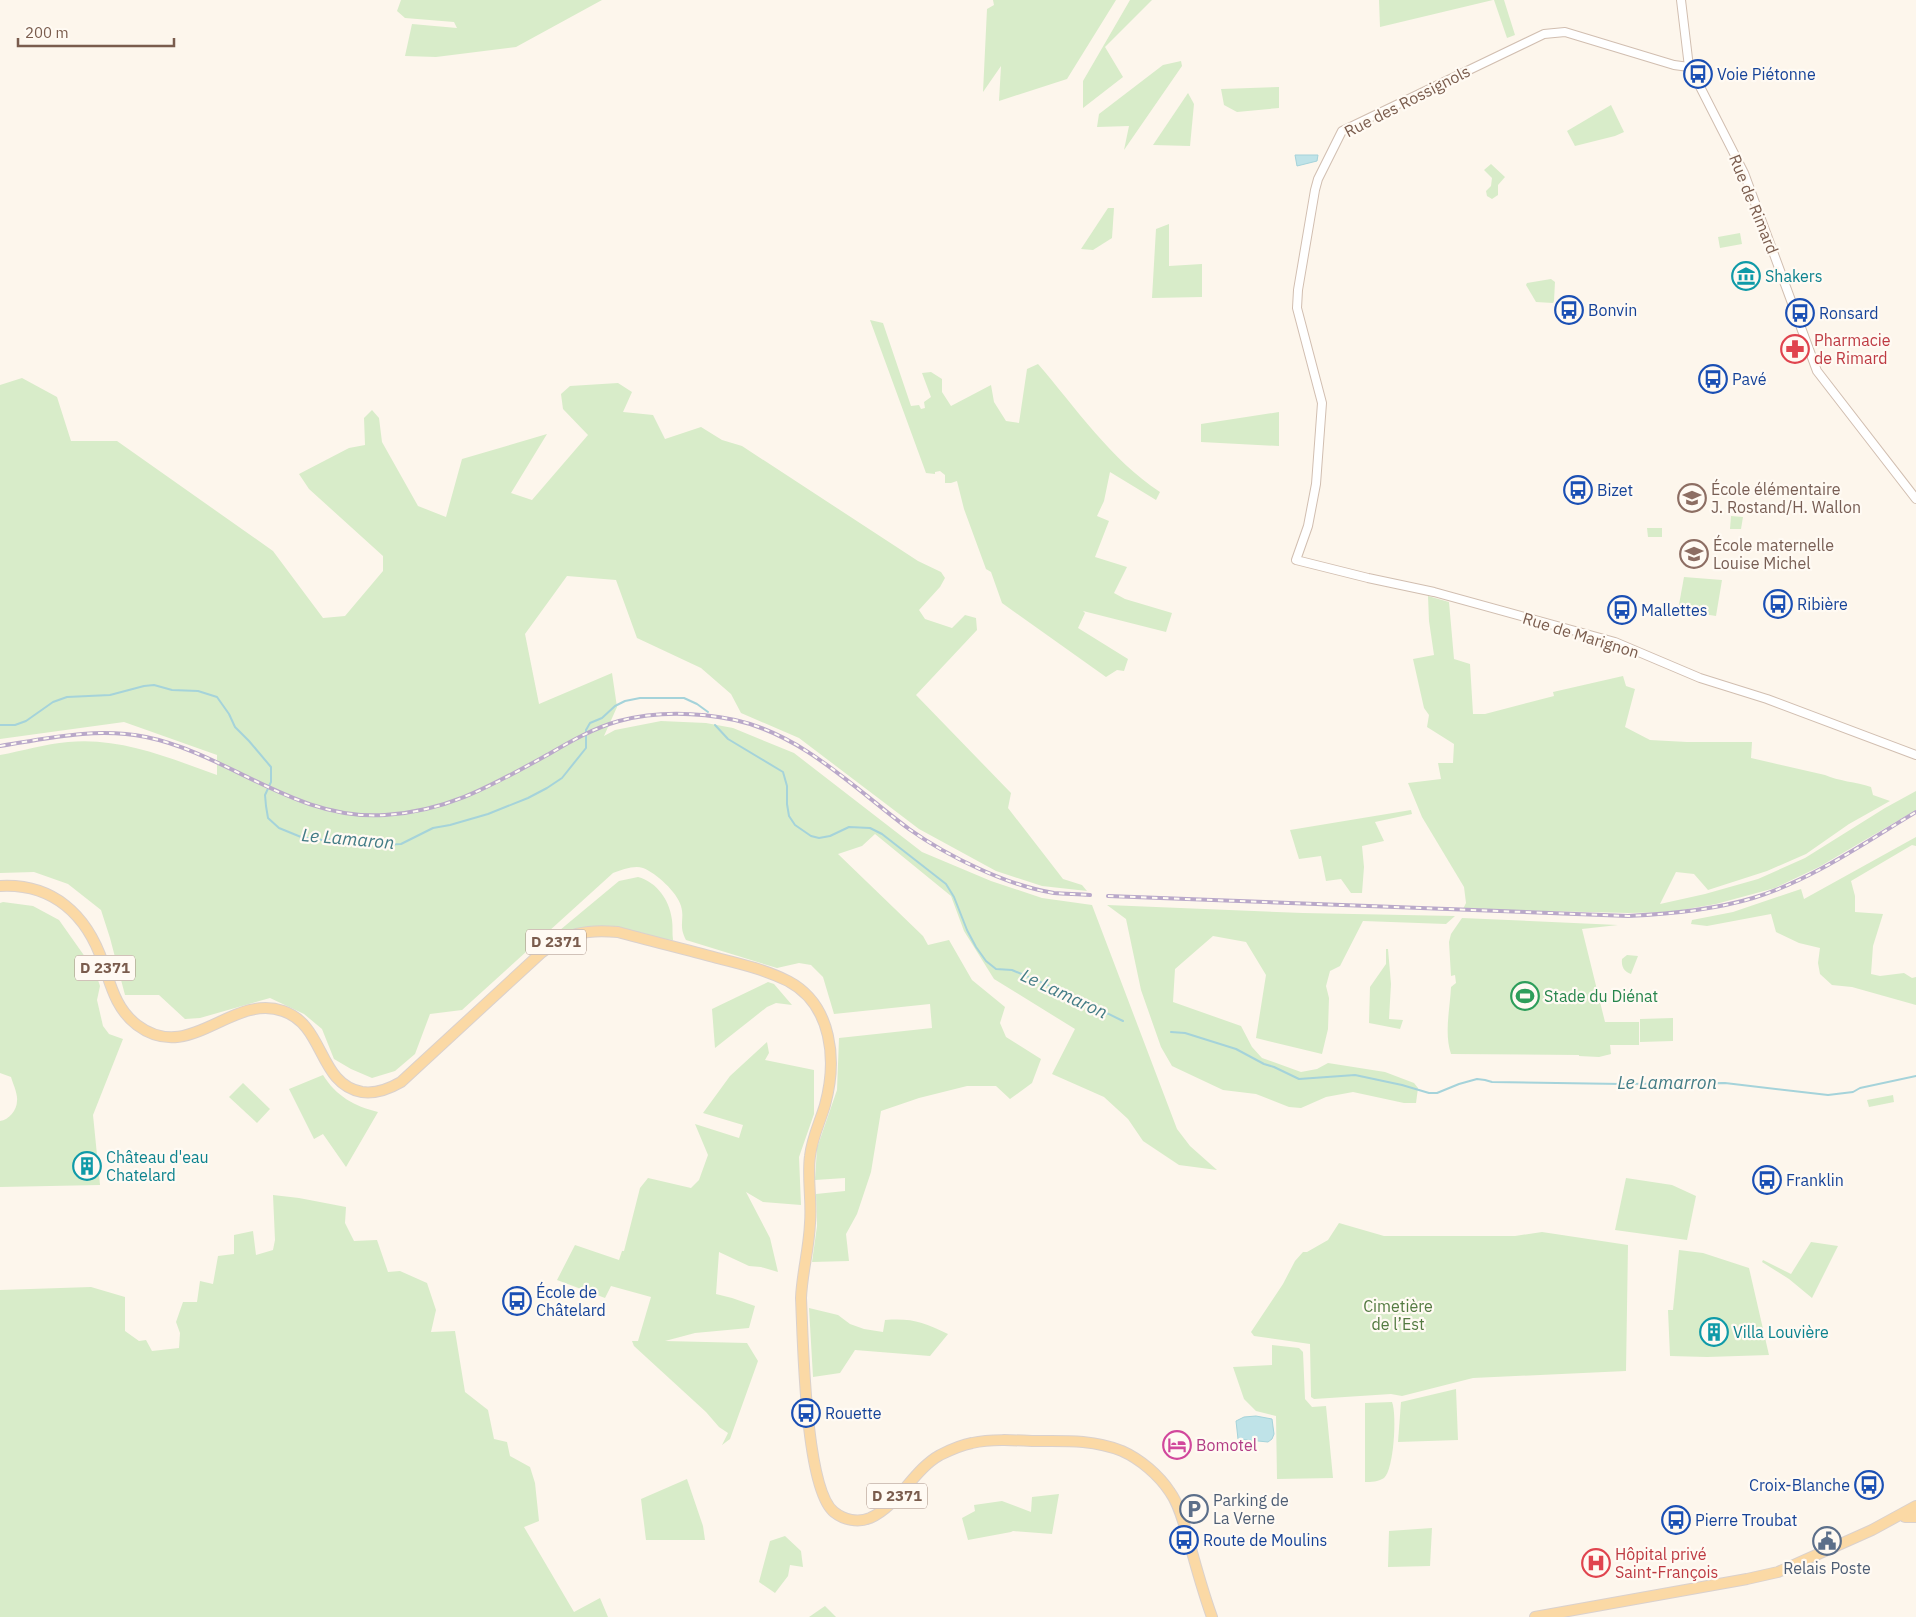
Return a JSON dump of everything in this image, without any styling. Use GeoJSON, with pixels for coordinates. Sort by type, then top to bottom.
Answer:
{"type":"FeatureCollection","features":[{"type":"Feature","properties":{"kind":"main road","name":"D 2371"},"geometry":{"type":"LineString","coordinates":[[0,884],[21,886],[42,892],[72,910],[94,940],[118,1003],[129,1018],[139,1026],[155,1034],[172,1037],[189,1036],[236,1014],[252,1009],[272,1008],[285,1012],[299,1020],[309,1030],[328,1066],[342,1083],[363,1092],[379,1092],[401,1082],[541,953],[562,939],[577,933],[597,930],[618,932],[754,968],[789,982],[802,991],[819,1012],[826,1026],[830,1042],[831,1064],[827,1094],[810,1154],[808,1168],[810,1225],[806,1264],[802,1277],[801,1298],[811,1444],[819,1481],[829,1507],[841,1516],[849,1519],[863,1520],[870,1518],[891,1502],[928,1463],[955,1448],[972,1443],[1066,1441],[1101,1444],[1122,1451],[1142,1463],[1156,1475],[1173,1496],[1212,1617]]}},
{"type":"Feature","properties":{"kind":"main road"},"geometry":{"type":"LineString","coordinates":[[1535,1617],[1778,1572],[1872,1530],[1916,1506]]}},
{"type":"Feature","properties":{"kind":"main road"},"geometry":{"type":"LineString","coordinates":[[1872,1530],[1911,1517],[1916,1512]]}},
{"type":"Feature","properties":{"kind":"street","name":"Rue de Rimard"},"geometry":{"type":"LineString","coordinates":[[1681,0],[1689,67],[1744,173],[1817,371],[1916,499]]}},
{"type":"Feature","properties":{"kind":"street","name":"Rue des Rossignols"},"geometry":{"type":"LineString","coordinates":[[1296,560],[1308,526],[1316,484],[1322,403],[1297,313],[1298,290],[1318,179],[1342,131],[1544,34],[1564,32],[1674,66],[1689,67]]}},
{"type":"Feature","properties":{"kind":"street","name":"Rue de Marignon"},"geometry":{"type":"LineString","coordinates":[[1296,560],[1458,599],[1615,642],[1700,678],[1767,699],[1916,754]]}},
{"type":"Feature","properties":{"kind":"green space"},"geometry":{"type":"Polygon","coordinates":[[[401,0],[602,0],[516,47],[436,57],[405,56],[412,24],[457,28],[454,22],[405,18],[397,11],[401,0]]]}},
{"type":"Feature","properties":{"kind":"green space"},"geometry":{"type":"Polygon","coordinates":[[[993,0],[1116,0],[1067,79],[999,101],[1001,66],[983,92],[987,9],[994,5],[993,0]]]}},
{"type":"Feature","properties":{"kind":"green space"},"geometry":{"type":"Polygon","coordinates":[[[1130,0],[1152,0],[1105,47],[1123,77],[1083,108],[1083,81],[1130,0]]]}},
{"type":"Feature","properties":{"kind":"green space"},"geometry":{"type":"Polygon","coordinates":[[[1379,0],[1493,0],[1380,27],[1379,0]]]}},
{"type":"Feature","properties":{"kind":"green space"},"geometry":{"type":"Polygon","coordinates":[[[1494,0],[1504,0],[1515,35],[1507,38],[1494,0]]]}},
{"type":"Feature","properties":{"kind":"green space"},"geometry":{"type":"Polygon","coordinates":[[[1181,61],[1182,66],[1124,150],[1129,126],[1097,127],[1099,114],[1163,65],[1181,61]]]}},
{"type":"Feature","properties":{"kind":"green space"},"geometry":{"type":"Polygon","coordinates":[[[1279,87],[1279,108],[1237,112],[1224,105],[1221,89],[1279,87]]]}},
{"type":"Feature","properties":{"kind":"green space"},"geometry":{"type":"Polygon","coordinates":[[[1188,93],[1194,104],[1190,146],[1153,145],[1188,93]]]}},
{"type":"Feature","properties":{"kind":"green space"},"geometry":{"type":"Polygon","coordinates":[[[1611,105],[1624,132],[1575,146],[1567,131],[1611,105]]]}},
{"type":"Feature","properties":{"kind":"green space"},"geometry":{"type":"Polygon","coordinates":[[[1491,164],[1505,177],[1498,185],[1498,195],[1492,199],[1487,196],[1486,191],[1491,186],[1492,178],[1484,170],[1491,164]]]}},
{"type":"Feature","properties":{"kind":"green space"},"geometry":{"type":"Polygon","coordinates":[[[1108,208],[1114,208],[1112,238],[1093,250],[1081,249],[1108,208]]]}},
{"type":"Feature","properties":{"kind":"green space"},"geometry":{"type":"Polygon","coordinates":[[[1169,224],[1169,266],[1202,264],[1202,297],[1152,298],[1156,229],[1169,224]]]}},
{"type":"Feature","properties":{"kind":"green space"},"geometry":{"type":"Polygon","coordinates":[[[1740,233],[1742,244],[1720,248],[1718,237],[1740,233]]]}},
{"type":"Feature","properties":{"kind":"green space"},"geometry":{"type":"Polygon","coordinates":[[[1551,279],[1555,282],[1553,303],[1536,302],[1526,285],[1527,283],[1551,279]]]}},
{"type":"Feature","properties":{"kind":"green space"},"geometry":{"type":"Polygon","coordinates":[[[870,320],[883,323],[911,406],[919,405],[921,409],[925,408],[924,402],[931,397],[922,373],[931,372],[942,379],[942,392],[951,406],[991,385],[994,402],[1006,421],[1019,423],[1027,369],[1038,364],[1110,449],[1142,479],[1160,492],[1156,500],[1110,472],[1104,501],[1097,516],[1109,521],[1095,557],[1127,567],[1114,593],[1125,599],[1172,613],[1166,632],[1083,611],[1085,613],[1078,628],[1128,659],[1124,671],[1117,670],[1106,677],[1002,603],[991,572],[986,569],[964,509],[957,481],[945,483],[945,475],[940,471],[935,472],[935,474],[926,473],[870,320]]]}},
{"type":"Feature","properties":{"kind":"green space"},"geometry":{"type":"Polygon","coordinates":[[[22,378],[57,397],[71,441],[117,441],[273,551],[323,618],[345,616],[383,571],[383,556],[309,489],[299,474],[349,448],[365,445],[364,418],[372,410],[379,418],[382,442],[418,506],[446,517],[462,459],[547,434],[511,493],[532,500],[588,435],[563,409],[561,394],[570,386],[618,383],[632,392],[623,412],[653,415],[665,439],[701,427],[722,440],[742,446],[918,561],[941,572],[945,578],[940,587],[919,610],[925,619],[952,628],[965,615],[976,618],[977,630],[916,695],[1011,793],[1008,808],[1063,879],[1082,885],[1087,891],[1042,886],[996,871],[919,829],[799,738],[741,713],[731,694],[701,668],[637,638],[616,580],[567,576],[525,634],[539,704],[612,673],[617,707],[604,736],[615,730],[661,721],[706,723],[733,728],[794,753],[922,852],[991,881],[1042,898],[1092,905],[1177,1129],[1190,1146],[1217,1170],[1179,1165],[1143,1141],[1128,1119],[1104,1097],[1052,1074],[1075,1029],[994,979],[964,931],[951,896],[875,834],[862,846],[838,854],[923,936],[928,945],[949,940],[972,980],[1005,1007],[1000,1023],[1006,1037],[1041,1059],[1032,1083],[1010,1099],[996,1086],[967,1086],[919,1098],[881,1111],[871,1172],[857,1214],[846,1234],[849,1261],[812,1262],[817,1226],[816,1194],[845,1191],[845,1178],[815,1180],[817,1148],[837,1090],[839,1038],[932,1028],[930,1004],[834,1014],[823,977],[811,965],[799,963],[777,968],[686,940],[682,930],[682,911],[679,901],[665,884],[654,874],[643,868],[632,867],[613,873],[462,1010],[430,1014],[415,1054],[395,1071],[372,1078],[334,1059],[322,1029],[304,1014],[270,998],[200,1018],[185,1019],[159,995],[125,995],[101,910],[68,884],[34,872],[0,873],[0,755],[59,743],[88,741],[144,750],[217,775],[217,755],[124,722],[0,739],[0,385],[22,378]]]}},
{"type":"Feature","properties":{"kind":"green space"},"geometry":{"type":"Polygon","coordinates":[[[1279,412],[1279,446],[1201,442],[1201,424],[1279,412]]]}},
{"type":"Feature","properties":{"kind":"green space"},"geometry":{"type":"Polygon","coordinates":[[[1731,516],[1743,517],[1741,529],[1730,529],[1731,516]]]}},
{"type":"Feature","properties":{"kind":"green space"},"geometry":{"type":"Polygon","coordinates":[[[1647,528],[1662,528],[1662,537],[1648,537],[1647,528]]]}},
{"type":"Feature","properties":{"kind":"green space"},"geometry":{"type":"Polygon","coordinates":[[[1684,577],[1722,580],[1716,616],[1678,610],[1684,577]]]}},
{"type":"Feature","properties":{"kind":"green space"},"geometry":{"type":"Polygon","coordinates":[[[1428,596],[1449,602],[1454,659],[1470,664],[1473,714],[1485,714],[1554,696],[1553,692],[1623,676],[1626,686],[1635,689],[1625,727],[1650,740],[1752,742],[1751,758],[1871,787],[1873,795],[1890,801],[1849,824],[1806,854],[1767,871],[1708,890],[1694,874],[1676,872],[1660,904],[1758,879],[1805,858],[1916,791],[1916,810],[1819,867],[1775,888],[1716,904],[1670,912],[1628,913],[1463,909],[1466,903],[1464,887],[1422,817],[1408,783],[1441,779],[1438,763],[1453,763],[1454,744],[1427,727],[1429,715],[1424,708],[1413,659],[1434,655],[1429,621],[1428,596]]]}},
{"type":"Feature","properties":{"kind":"green space"},"geometry":{"type":"Polygon","coordinates":[[[1411,810],[1412,814],[1375,822],[1384,841],[1362,846],[1364,867],[1362,893],[1351,893],[1341,879],[1326,881],[1321,856],[1299,859],[1290,830],[1411,810]]]}},
{"type":"Feature","properties":{"kind":"green space"},"geometry":{"type":"Polygon","coordinates":[[[1916,837],[1916,846],[1912,845],[1851,881],[1855,896],[1855,912],[1883,914],[1873,946],[1871,974],[1880,976],[1904,973],[1912,978],[1916,977],[1916,1005],[1852,987],[1832,985],[1820,974],[1818,963],[1820,948],[1799,943],[1776,932],[1771,914],[1707,926],[1691,924],[1692,920],[1733,912],[1801,889],[1804,899],[1916,837]]]}},
{"type":"Feature","properties":{"kind":"green space"},"geometry":{"type":"Polygon","coordinates":[[[638,877],[657,888],[669,906],[673,940],[616,928],[593,927],[571,932],[546,944],[548,940],[619,881],[638,877]]]}},
{"type":"Feature","properties":{"kind":"green space"},"geometry":{"type":"Polygon","coordinates":[[[0,903],[33,906],[59,920],[95,971],[100,986],[97,1000],[103,1026],[109,1034],[123,1039],[93,1115],[100,1185],[0,1187],[0,1121],[12,1114],[17,1104],[16,1092],[11,1077],[0,1073],[0,903]]]}},
{"type":"Feature","properties":{"kind":"green space"},"geometry":{"type":"Polygon","coordinates":[[[1107,905],[1303,913],[1455,916],[1446,924],[1363,921],[1340,966],[1330,971],[1326,986],[1329,998],[1328,1029],[1322,1054],[1256,1038],[1266,975],[1246,942],[1213,936],[1175,969],[1173,1002],[1241,1026],[1252,1047],[1262,1058],[1301,1072],[1317,1069],[1328,1063],[1385,1072],[1414,1083],[1418,1088],[1416,1103],[1404,1103],[1353,1092],[1326,1097],[1301,1108],[1289,1107],[1256,1094],[1223,1090],[1172,1066],[1161,1047],[1141,990],[1126,919],[1107,905]]]}},
{"type":"Feature","properties":{"kind":"green space","name":"Stade du Diénat"},"geometry":{"type":"Polygon","coordinates":[[[1462,918],[1618,925],[1582,929],[1605,1022],[1639,1022],[1639,1045],[1610,1045],[1611,1054],[1599,1057],[1579,1055],[1451,1054],[1448,1038],[1448,1021],[1451,987],[1456,983],[1455,975],[1451,976],[1449,942],[1451,934],[1462,918]]]}},
{"type":"Feature","properties":{"kind":"green space"},"geometry":{"type":"Polygon","coordinates":[[[1386,949],[1388,949],[1391,984],[1389,1019],[1403,1020],[1400,1029],[1369,1023],[1370,987],[1386,964],[1386,949]]]}},
{"type":"Feature","properties":{"kind":"green space"},"geometry":{"type":"Polygon","coordinates":[[[1627,955],[1638,956],[1631,974],[1625,970],[1622,964],[1622,959],[1627,955]]]}},
{"type":"Feature","properties":{"kind":"green space"},"geometry":{"type":"Polygon","coordinates":[[[768,982],[774,984],[792,1005],[776,1003],[767,1007],[715,1048],[712,1009],[768,982]]]}},
{"type":"Feature","properties":{"kind":"green space"},"geometry":{"type":"Polygon","coordinates":[[[1673,1018],[1673,1041],[1640,1042],[1640,1019],[1673,1018]]]}},
{"type":"Feature","properties":{"kind":"green space"},"geometry":{"type":"Polygon","coordinates":[[[767,1042],[769,1053],[765,1060],[814,1070],[814,1114],[799,1157],[801,1205],[763,1202],[746,1192],[770,1238],[778,1272],[749,1266],[719,1252],[716,1294],[755,1306],[749,1328],[695,1333],[665,1341],[747,1343],[758,1361],[730,1439],[722,1445],[728,1433],[719,1427],[706,1412],[634,1346],[632,1341],[638,1341],[651,1297],[611,1286],[605,1298],[557,1280],[575,1245],[619,1260],[622,1251],[624,1251],[640,1188],[648,1178],[691,1188],[699,1180],[708,1155],[695,1124],[739,1138],[743,1125],[703,1113],[730,1076],[767,1042]]]}},
{"type":"Feature","properties":{"kind":"green space"},"geometry":{"type":"Polygon","coordinates":[[[323,1075],[334,1089],[346,1099],[361,1107],[378,1112],[346,1167],[323,1134],[314,1139],[289,1089],[323,1075]]]}},
{"type":"Feature","properties":{"kind":"green space"},"geometry":{"type":"Polygon","coordinates":[[[243,1083],[270,1109],[257,1123],[229,1097],[243,1083]]]}},
{"type":"Feature","properties":{"kind":"green space"},"geometry":{"type":"Polygon","coordinates":[[[1893,1095],[1894,1102],[1869,1107],[1867,1100],[1893,1095]]]}},
{"type":"Feature","properties":{"kind":"green space"},"geometry":{"type":"Polygon","coordinates":[[[1626,1178],[1672,1185],[1696,1196],[1687,1240],[1615,1230],[1626,1178]]]}},
{"type":"Feature","properties":{"kind":"green space"},"geometry":{"type":"Polygon","coordinates":[[[273,1195],[346,1207],[345,1223],[354,1241],[377,1240],[388,1272],[400,1271],[427,1283],[436,1310],[431,1332],[455,1331],[465,1392],[488,1410],[494,1439],[507,1442],[510,1456],[530,1467],[535,1483],[539,1521],[524,1527],[574,1612],[600,1598],[608,1617],[0,1617],[0,1290],[91,1287],[125,1297],[125,1331],[139,1341],[146,1340],[152,1351],[179,1348],[180,1333],[176,1322],[183,1302],[197,1302],[200,1281],[213,1284],[218,1256],[234,1254],[234,1235],[253,1231],[256,1255],[273,1250],[275,1240],[273,1195]]]}},
{"type":"Feature","properties":{"kind":"green space","name":"Cimetière de l’Est"},"geometry":{"type":"Polygon","coordinates":[[[1339,1223],[1384,1236],[1515,1236],[1542,1232],[1628,1245],[1626,1371],[1473,1378],[1402,1396],[1391,1394],[1314,1399],[1311,1397],[1310,1344],[1254,1336],[1251,1332],[1283,1284],[1295,1261],[1303,1252],[1307,1252],[1328,1240],[1339,1223]]]}},
{"type":"Feature","properties":{"kind":"green space"},"geometry":{"type":"Polygon","coordinates":[[[1811,1242],[1838,1246],[1812,1298],[1789,1279],[1762,1262],[1763,1260],[1791,1274],[1811,1242]]]}},
{"type":"Feature","properties":{"kind":"green space"},"geometry":{"type":"Polygon","coordinates":[[[1679,1250],[1703,1253],[1749,1268],[1769,1355],[1670,1356],[1668,1310],[1673,1310],[1679,1250]]]}},
{"type":"Feature","properties":{"kind":"green space"},"geometry":{"type":"Polygon","coordinates":[[[809,1308],[838,1315],[850,1324],[864,1329],[883,1332],[885,1320],[910,1320],[948,1334],[930,1356],[855,1350],[840,1373],[813,1377],[809,1308]]]}},
{"type":"Feature","properties":{"kind":"green space"},"geometry":{"type":"Polygon","coordinates":[[[1272,1345],[1299,1348],[1303,1352],[1305,1399],[1312,1407],[1326,1406],[1333,1478],[1277,1479],[1276,1416],[1256,1411],[1244,1399],[1233,1367],[1272,1365],[1272,1345]]]}},
{"type":"Feature","properties":{"kind":"green space"},"geometry":{"type":"Polygon","coordinates":[[[1456,1389],[1458,1440],[1398,1442],[1401,1402],[1456,1389]]]}},
{"type":"Feature","properties":{"kind":"green space"},"geometry":{"type":"Polygon","coordinates":[[[1392,1402],[1394,1408],[1394,1441],[1387,1473],[1384,1478],[1365,1482],[1365,1403],[1392,1402]]]}},
{"type":"Feature","properties":{"kind":"green space"},"geometry":{"type":"Polygon","coordinates":[[[687,1479],[703,1526],[705,1540],[646,1540],[641,1499],[687,1479]]]}},
{"type":"Feature","properties":{"kind":"green space"},"geometry":{"type":"Polygon","coordinates":[[[1059,1494],[1052,1534],[1013,1531],[968,1540],[962,1518],[975,1511],[974,1505],[1002,1501],[1031,1512],[1032,1497],[1059,1494]]]}},
{"type":"Feature","properties":{"kind":"green space"},"geometry":{"type":"Polygon","coordinates":[[[1432,1528],[1430,1566],[1388,1567],[1389,1531],[1432,1528]]]}},
{"type":"Feature","properties":{"kind":"green space"},"geometry":{"type":"Polygon","coordinates":[[[785,1536],[801,1551],[803,1567],[790,1565],[788,1576],[775,1593],[759,1582],[770,1541],[785,1536]]]}},
{"type":"Feature","properties":{"kind":"green space"},"geometry":{"type":"Polygon","coordinates":[[[825,1606],[836,1617],[809,1617],[825,1606]]]}},
{"type":"Feature","properties":{"kind":"water"},"geometry":{"type":"Polygon","coordinates":[[[1295,155],[1318,155],[1317,161],[1297,166],[1295,155]]]}},
{"type":"Feature","properties":{"kind":"water"},"geometry":{"type":"Polygon","coordinates":[[[1256,1416],[1272,1419],[1274,1434],[1272,1439],[1268,1442],[1238,1439],[1236,1421],[1244,1417],[1256,1416]]]}},
{"type":"Feature","properties":{"kind":"waterway","name":"Le Lamaron"},"geometry":{"type":"LineString","coordinates":[[0,725],[15,725],[26,721],[53,702],[67,697],[110,695],[154,685],[172,690],[198,691],[217,697],[229,714],[235,727],[271,767],[271,782],[265,795],[266,806],[268,818],[279,828],[301,837],[322,840],[353,837],[384,845],[401,844],[433,828],[488,814],[547,788],[562,778],[586,748],[586,730],[590,723],[602,718],[615,706],[625,701],[640,698],[684,698],[708,712]]}},
{"type":"Feature","properties":{"kind":"waterway","name":"Le Lamaron"},"geometry":{"type":"LineString","coordinates":[[715,725],[728,739],[783,772],[787,786],[789,816],[795,825],[811,836],[819,838],[830,836],[849,827],[870,828],[882,834],[946,884],[954,897],[976,947],[986,961],[996,969],[1012,970],[1066,993],[1123,1021]]}},
{"type":"Feature","properties":{"kind":"waterway","name":"Le Lamarron"},"geometry":{"type":"LineString","coordinates":[[1171,1032],[1185,1033],[1236,1049],[1264,1064],[1299,1079],[1355,1075],[1429,1093],[1437,1093],[1477,1079],[1492,1082],[1725,1083],[1828,1095],[1853,1092],[1860,1088],[1916,1076]]}},
{"type":"Feature","properties":{"kind":"railway"},"geometry":{"type":"LineString","coordinates":[[0,746],[91,733],[128,734],[146,737],[176,745],[206,757],[263,785],[321,808],[352,814],[385,815],[430,808],[471,794],[509,776],[583,735],[619,721],[662,714],[720,717],[760,727],[806,751],[827,765],[909,829],[959,859],[1017,884],[1054,893],[1090,895]]}},
{"type":"Feature","properties":{"kind":"railway"},"geometry":{"type":"LineString","coordinates":[[1108,896],[1628,916],[1676,913],[1723,906],[1775,890],[1837,860],[1916,812]]}},
{"type":"Feature","properties":{"kind":"place","name":"Voie Piétonne"},"geometry":{"type":"Point","coordinates":[1698,74]}},
{"type":"Feature","properties":{"kind":"place","name":"Shakers"},"geometry":{"type":"Point","coordinates":[1746,276]}},
{"type":"Feature","properties":{"kind":"place","name":"Bonvin"},"geometry":{"type":"Point","coordinates":[1569,310]}},
{"type":"Feature","properties":{"kind":"place","name":"Ronsard"},"geometry":{"type":"Point","coordinates":[1800,313]}},
{"type":"Feature","properties":{"kind":"place","name":"Pharmacie de Rimard"},"geometry":{"type":"Point","coordinates":[1795,349]}},
{"type":"Feature","properties":{"kind":"place","name":"Pavé"},"geometry":{"type":"Point","coordinates":[1713,379]}},
{"type":"Feature","properties":{"kind":"place","name":"Bizet"},"geometry":{"type":"Point","coordinates":[1578,490]}},
{"type":"Feature","properties":{"kind":"place","name":"École élémentaire J. Rostand/H. Wallon"},"geometry":{"type":"Point","coordinates":[1692,498]}},
{"type":"Feature","properties":{"kind":"place","name":"École maternelle Louise Michel"},"geometry":{"type":"Point","coordinates":[1694,554]}},
{"type":"Feature","properties":{"kind":"place","name":"Ribière"},"geometry":{"type":"Point","coordinates":[1778,604]}},
{"type":"Feature","properties":{"kind":"place","name":"Mallettes"},"geometry":{"type":"Point","coordinates":[1622,610]}},
{"type":"Feature","properties":{"kind":"place","name":"Stade du Diénat"},"geometry":{"type":"Point","coordinates":[1525,996]}},
{"type":"Feature","properties":{"kind":"place","name":"Château d'eau Chatelard"},"geometry":{"type":"Point","coordinates":[87,1166]}},
{"type":"Feature","properties":{"kind":"place","name":"Franklin"},"geometry":{"type":"Point","coordinates":[1767,1180]}},
{"type":"Feature","properties":{"kind":"place","name":"École de Châtelard"},"geometry":{"type":"Point","coordinates":[517,1301]}},
{"type":"Feature","properties":{"kind":"place","name":"Villa Louvière"},"geometry":{"type":"Point","coordinates":[1714,1332]}},
{"type":"Feature","properties":{"kind":"place","name":"Rouette"},"geometry":{"type":"Point","coordinates":[806,1413]}},
{"type":"Feature","properties":{"kind":"place","name":"Bomotel"},"geometry":{"type":"Point","coordinates":[1177,1445]}},
{"type":"Feature","properties":{"kind":"place","name":"Croix-Blanche"},"geometry":{"type":"Point","coordinates":[1869,1485]}},
{"type":"Feature","properties":{"kind":"place","name":"Parking de La Verne"},"geometry":{"type":"Point","coordinates":[1194,1509]}},
{"type":"Feature","properties":{"kind":"place","name":"Pierre Troubat"},"geometry":{"type":"Point","coordinates":[1676,1520]}},
{"type":"Feature","properties":{"kind":"place","name":"Route de Moulins"},"geometry":{"type":"Point","coordinates":[1184,1540]}},
{"type":"Feature","properties":{"kind":"place","name":"Relais Poste"},"geometry":{"type":"Point","coordinates":[1827,1541]}},
{"type":"Feature","properties":{"kind":"place","name":"Hôpital privé Saint-François"},"geometry":{"type":"Point","coordinates":[1596,1563]}}]}
